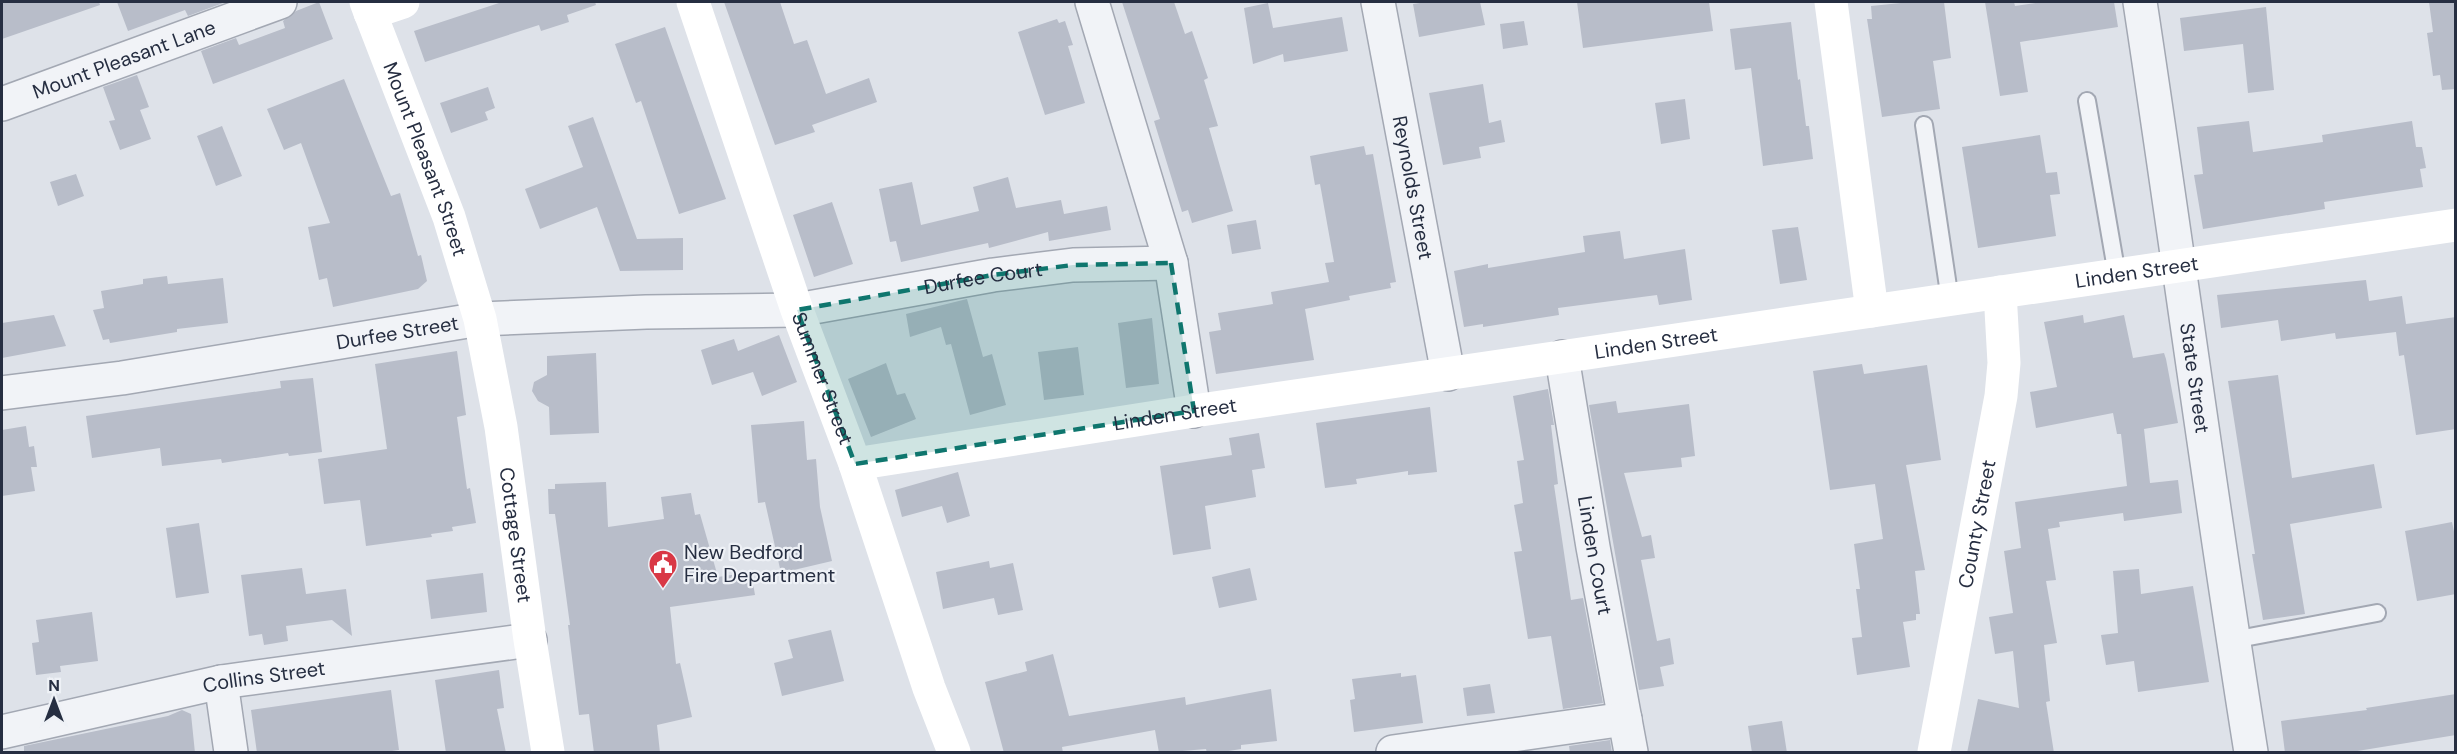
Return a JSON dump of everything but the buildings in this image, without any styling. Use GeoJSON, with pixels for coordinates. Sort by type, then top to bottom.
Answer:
{"type":"FeatureCollection","features":[{"type":"Feature","properties":{"kind":"main road"},"geometry":{"type":"LineString","coordinates":[[368,8],[403,2]]}},
{"type":"Feature","properties":{"kind":"main road","name":"Summer Street"},"geometry":{"type":"LineString","coordinates":[[693,2],[797,310],[855,464],[929,688],[954,753]]}},
{"type":"Feature","properties":{"kind":"main road"},"geometry":{"type":"LineString","coordinates":[[1831,2],[1872,311]]}},
{"type":"Feature","properties":{"kind":"main road","name":"Mount Pleasant Street"},"geometry":{"type":"LineString","coordinates":[[368,8],[449,217],[480,319]]}},
{"type":"Feature","properties":{"kind":"main road","name":"Linden Street"},"geometry":{"type":"LineString","coordinates":[[855,464],[1194,411],[2456,225]]}},
{"type":"Feature","properties":{"kind":"main road","name":"County Street"},"geometry":{"type":"LineString","coordinates":[[1934,753],[2001,396],[2004,363],[2000,292]]}},
{"type":"Feature","properties":{"kind":"main road","name":"Cottage Street"},"geometry":{"type":"LineString","coordinates":[[480,319],[508,471],[530,640],[548,753]]}},
{"type":"Feature","properties":{"kind":"street","name":"Mount Pleasant Lane"},"geometry":{"type":"LineString","coordinates":[[2,104],[280,2]]}},
{"type":"Feature","properties":{"kind":"street"},"geometry":{"type":"LineString","coordinates":[[1092,2],[1171,263],[1194,411]]}},
{"type":"Feature","properties":{"kind":"street","name":"Reynolds Street"},"geometry":{"type":"LineString","coordinates":[[1378,2],[1448,374]]}},
{"type":"Feature","properties":{"kind":"street","name":"State Street"},"geometry":{"type":"LineString","coordinates":[[2140,2],[2181,266],[2251,753]]}},
{"type":"Feature","properties":{"kind":"street","name":"Durfee Court"},"geometry":{"type":"LineString","coordinates":[[797,310],[993,275],[1073,265],[1171,263]]}},
{"type":"Feature","properties":{"kind":"street","name":"Durfee Street"},"geometry":{"type":"LineString","coordinates":[[2,393],[122,378],[480,319],[646,312],[797,310]]}},
{"type":"Feature","properties":{"kind":"street","name":"Linden Court"},"geometry":{"type":"LineString","coordinates":[[1562,357],[1593,547],[1631,753]]}},
{"type":"Feature","properties":{"kind":"street","name":"Collins Street"},"geometry":{"type":"LineString","coordinates":[[2,732],[221,682],[530,640]]}},
{"type":"Feature","properties":{"kind":"street"},"geometry":{"type":"LineString","coordinates":[[221,682],[231,753]]}},
{"type":"Feature","properties":{"kind":"street"},"geometry":{"type":"LineString","coordinates":[[1393,753],[1624,719]]}},
{"type":"Feature","properties":{"kind":"lane"},"geometry":{"type":"LineString","coordinates":[[2086,101],[2117,275]]}},
{"type":"Feature","properties":{"kind":"lane"},"geometry":{"type":"LineString","coordinates":[[1924,125],[1950,300]]}},
{"type":"Feature","properties":{"kind":"lane"},"geometry":{"type":"LineString","coordinates":[[2233,640],[2377,613]]}},
{"type":"Feature","properties":{"kind":"highlighted area"},"geometry":{"type":"Polygon","coordinates":[[[1171,263],[1194,411],[855,464],[797,310],[993,275],[1073,265],[1171,263]]]}},
{"type":"Feature","properties":{"kind":"place","name":"New Bedford Fire Department"},"geometry":{"type":"Point","coordinates":[663,590]}}]}
